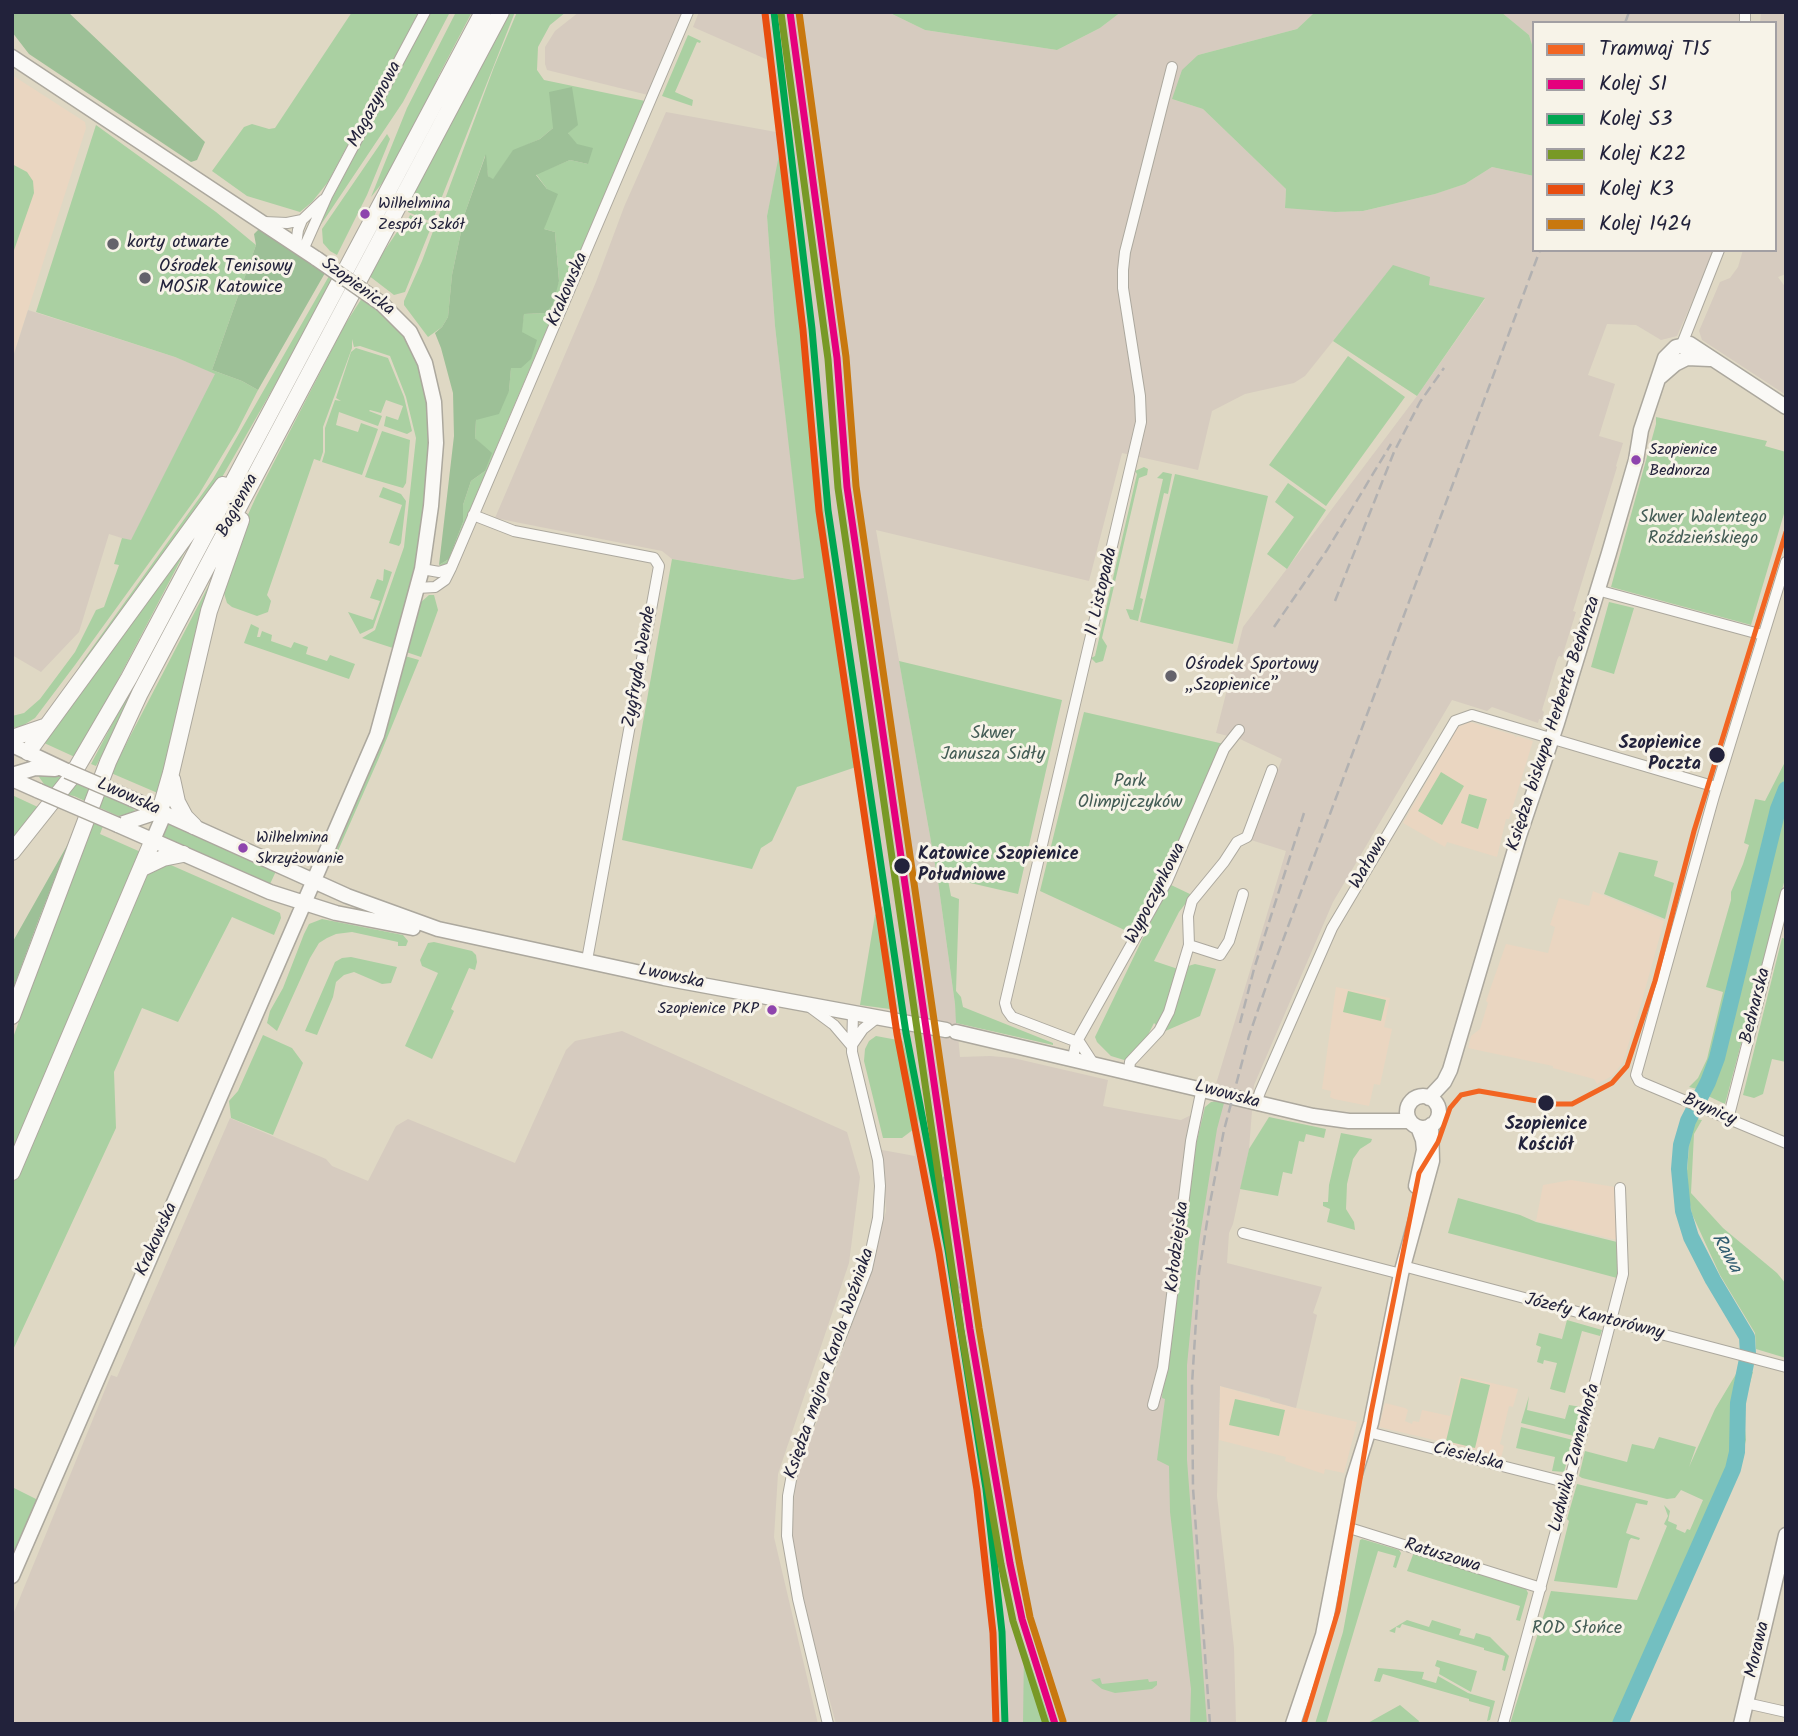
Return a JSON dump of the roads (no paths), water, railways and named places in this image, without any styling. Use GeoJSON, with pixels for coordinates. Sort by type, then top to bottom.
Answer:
{"type":"FeatureCollection","features":[{"type":"Feature","properties":{"kind":"main road","name":"Bagienna"},"geometry":{"type":"LineString","coordinates":[[12,852],[62,790],[173,599],[483,12]]}},
{"type":"Feature","properties":{"kind":"main road","name":"Bagienna"},"geometry":{"type":"LineString","coordinates":[[13,1014],[66,870],[118,740],[140,693],[501,12]]}},
{"type":"Feature","properties":{"kind":"main road"},"geometry":{"type":"LineString","coordinates":[[31,768],[47,726],[261,431]]}},
{"type":"Feature","properties":{"kind":"main road"},"geometry":{"type":"LineString","coordinates":[[194,826],[185,817],[177,802],[172,773],[209,611],[259,468]]}},
{"type":"Feature","properties":{"kind":"main road"},"geometry":{"type":"LineString","coordinates":[[12,737],[47,726]]}},
{"type":"Feature","properties":{"kind":"main road"},"geometry":{"type":"LineString","coordinates":[[144,807],[172,773]]}},
{"type":"Feature","properties":{"kind":"main road"},"geometry":{"type":"LineString","coordinates":[[12,1172],[153,840]]}},
{"type":"Feature","properties":{"kind":"main road"},"geometry":{"type":"LineString","coordinates":[[142,868],[163,858],[183,854]]}},
{"type":"Feature","properties":{"kind":"street","name":"Magazynowa"},"geometry":{"type":"LineString","coordinates":[[299,247],[425,12]]}},
{"type":"Feature","properties":{"kind":"street","name":"Krakowska"},"geometry":{"type":"LineString","coordinates":[[451,568],[688,12]]}},
{"type":"Feature","properties":{"kind":"street","name":"Szopienicka"},"geometry":{"type":"LineString","coordinates":[[12,57],[317,259],[382,304],[403,324],[414,339],[425,363],[433,391],[436,443],[432,506],[417,587]]}},
{"type":"Feature","properties":{"kind":"street","name":"11 Listopada"},"geometry":{"type":"LineString","coordinates":[[1077,1052],[1012,1017],[1005,1003],[1138,439],[1141,422],[1140,396],[1123,288],[1123,270],[1125,252],[1172,67]]}},
{"type":"Feature","properties":{"kind":"street","name":"Magazynowa"},"geometry":{"type":"LineString","coordinates":[[302,220],[327,197]]}},
{"type":"Feature","properties":{"kind":"street"},"geometry":{"type":"LineString","coordinates":[[259,221],[287,223],[302,220]]}},
{"type":"Feature","properties":{"kind":"street"},"geometry":{"type":"LineString","coordinates":[[299,247],[298,230],[302,220]]}},
{"type":"Feature","properties":{"kind":"street"},"geometry":{"type":"LineString","coordinates":[[1718,252],[1682,344],[1695,346],[1786,407]]}},
{"type":"Feature","properties":{"kind":"street","name":"Księdza biskupa Herberta Bednorza"},"geometry":{"type":"LineString","coordinates":[[1417,1120],[1438,1116],[1433,1103],[1449,1086],[1450,1070],[1516,847],[1636,460],[1641,430],[1670,351],[1682,344]]}},
{"type":"Feature","properties":{"kind":"street"},"geometry":{"type":"LineString","coordinates":[[1659,378],[1687,358],[1715,359]]}},
{"type":"Feature","properties":{"kind":"street","name":"Zygfryda Wende"},"geometry":{"type":"LineString","coordinates":[[473,515],[514,531],[654,558],[659,565],[587,960]]}},
{"type":"Feature","properties":{"kind":"street"},"geometry":{"type":"LineString","coordinates":[[1716,788],[1786,562]]}},
{"type":"Feature","properties":{"kind":"street"},"geometry":{"type":"LineString","coordinates":[[422,569],[439,572],[451,568]]}},
{"type":"Feature","properties":{"kind":"street"},"geometry":{"type":"LineString","coordinates":[[315,881],[377,735],[417,587],[435,587],[445,580],[451,568]]}},
{"type":"Feature","properties":{"kind":"street"},"geometry":{"type":"LineString","coordinates":[[1597,590],[1763,635]]}},
{"type":"Feature","properties":{"kind":"street","name":"Wałowa"},"geometry":{"type":"LineString","coordinates":[[1256,1104],[1338,917],[1451,724],[1467,715],[1477,716],[1716,788]]}},
{"type":"Feature","properties":{"kind":"street","name":"Wypoczynkowa"},"geometry":{"type":"LineString","coordinates":[[1077,1052],[1167,881],[1224,749],[1239,730]]}},
{"type":"Feature","properties":{"kind":"street"},"geometry":{"type":"LineString","coordinates":[[12,774],[31,768]]}},
{"type":"Feature","properties":{"kind":"street","name":"Lwowska"},"geometry":{"type":"LineString","coordinates":[[31,768],[118,825],[270,892],[348,916],[419,929],[438,929]]}},
{"type":"Feature","properties":{"kind":"street","name":"Lwowska"},"geometry":{"type":"LineString","coordinates":[[12,774],[31,768],[67,771],[347,896],[438,929],[658,977],[1077,1052],[1129,1071],[1326,1119],[1417,1120]]}},
{"type":"Feature","properties":{"kind":"street"},"geometry":{"type":"LineString","coordinates":[[1129,1071],[1130,1062],[1159,1031],[1166,1018],[1189,945],[1188,916],[1192,901],[1237,842],[1247,836],[1272,769]]}},
{"type":"Feature","properties":{"kind":"street","name":"Brynicy"},"geometry":{"type":"LineString","coordinates":[[1716,788],[1636,1075],[1643,1083],[1786,1143]]}},
{"type":"Feature","properties":{"kind":"street"},"geometry":{"type":"LineString","coordinates":[[118,825],[144,807],[162,819],[153,840]]}},
{"type":"Feature","properties":{"kind":"street","name":"Krakowska"},"geometry":{"type":"LineString","coordinates":[[12,1576],[315,881]]}},
{"type":"Feature","properties":{"kind":"street","name":"Bednarska"},"geometry":{"type":"LineString","coordinates":[[1728,1119],[1786,893]]}},
{"type":"Feature","properties":{"kind":"street"},"geometry":{"type":"LineString","coordinates":[[1189,945],[1220,956],[1229,940],[1244,894]]}},
{"type":"Feature","properties":{"kind":"street"},"geometry":{"type":"LineString","coordinates":[[806,1004],[834,1025],[852,1045],[863,1030],[878,1017]]}},
{"type":"Feature","properties":{"kind":"street","name":"Księdza majora Karola Woźniaka"},"geometry":{"type":"LineString","coordinates":[[828,1724],[799,1599],[787,1523],[793,1469],[867,1269],[878,1218],[878,1160],[852,1045],[853,1013]]}},
{"type":"Feature","properties":{"kind":"street","name":"Kołodziejska"},"geometry":{"type":"LineString","coordinates":[[1153,1405],[1163,1368],[1191,1141],[1202,1088]]}},
{"type":"Feature","properties":{"kind":"street"},"geometry":{"type":"LineString","coordinates":[[1293,1724],[1323,1635],[1355,1471],[1368,1432],[1402,1270],[1432,1161],[1417,1120],[1415,1099],[1423,1096],[1433,1103]]}},
{"type":"Feature","properties":{"kind":"street","name":"Ludwika Zamenhofa"},"geometry":{"type":"LineString","coordinates":[[1503,1724],[1623,1274],[1620,1188]]}},
{"type":"Feature","properties":{"kind":"street","name":"Józefy Kantorówny"},"geometry":{"type":"LineString","coordinates":[[1243,1233],[1402,1270],[1786,1367]]}},
{"type":"Feature","properties":{"kind":"street","name":"Ciesielska"},"geometry":{"type":"LineString","coordinates":[[1368,1432],[1569,1483]]}},
{"type":"Feature","properties":{"kind":"street","name":"Ratuszowa"},"geometry":{"type":"LineString","coordinates":[[1343,1526],[1541,1588]]}},
{"type":"Feature","properties":{"kind":"street","name":"Morawa"},"geometry":{"type":"LineString","coordinates":[[1741,1724],[1786,1535]]}},
{"type":"Feature","properties":{"kind":"street"},"geometry":{"type":"LineString","coordinates":[[1746,1703],[1786,1712]]}},
{"type":"Feature","properties":{"kind":"waterway","name":"Rawa"},"geometry":{"type":"LineString","coordinates":[[1620,1724],[1733,1469],[1737,1452],[1738,1403],[1748,1354],[1747,1337],[1691,1237],[1683,1211],[1679,1169],[1681,1145],[1688,1121],[1717,1058],[1778,809],[1786,789]]}},
{"type":"Feature","properties":{"kind":"railway"},"geometry":{"type":"LineString","coordinates":[[1626,21],[1629,12]]}},
{"type":"Feature","properties":{"kind":"railway"},"geometry":{"type":"LineString","coordinates":[[1210,1724],[1193,1488],[1192,1384],[1199,1273],[1224,1130],[1249,1036],[1270,975],[1539,252]]}},
{"type":"Feature","properties":{"kind":"railway"},"geometry":{"type":"LineString","coordinates":[[1335,601],[1394,452],[1420,402],[1444,368]]}},
{"type":"Feature","properties":{"kind":"railway"},"geometry":{"type":"LineString","coordinates":[[1274,627],[1327,550],[1391,444]]}},
{"type":"Feature","properties":{"kind":"railway"},"geometry":{"type":"LineString","coordinates":[[1240,1023],[1254,969],[1304,813]]}},
{"type":"Feature","properties":{"kind":"railway"},"geometry":{"type":"LineString","coordinates":[[938,1201],[946,1169]]}},
{"type":"Feature","properties":{"kind":"railway"},"geometry":{"type":"LineString","coordinates":[[948,1250],[970,1329]]}},
{"type":"Feature","properties":{"kind":"tram line","name":"T15"},"geometry":{"type":"LineString","coordinates":[[1304,1724],[1338,1611],[1371,1413],[1419,1173],[1438,1142],[1450,1108],[1461,1095],[1479,1091],[1555,1104],[1572,1104],[1612,1083],[1627,1066],[1655,981],[1694,831],[1786,532]]}},
{"type":"Feature","properties":{"kind":"rail line","name":"S3"},"geometry":{"type":"LineString","coordinates":[[774,12],[812,329],[828,510],[906,1033],[948,1250],[986,1489],[1002,1632],[1005,1724]]}},
{"type":"Feature","properties":{"kind":"rail line","name":"S1"},"geometry":{"type":"LineString","coordinates":[[790,12],[837,358],[847,487],[970,1329],[1022,1619],[1055,1724]]}},
{"type":"Feature","properties":{"kind":"rail line","name":"1424"},"geometry":{"type":"LineString","coordinates":[[799,12],[846,357],[856,486],[979,1328],[1030,1617],[1063,1721]]}},
{"type":"Feature","properties":{"kind":"rail line","name":"K3"},"geometry":{"type":"LineString","coordinates":[[765,13],[803,330],[819,511],[897,1034],[939,1252],[977,1490],[993,1633],[996,1724]]}},
{"type":"Feature","properties":{"kind":"rail line","name":"K22"},"geometry":{"type":"LineString","coordinates":[[781,13],[828,359],[838,488],[961,1330],[1013,1621],[1046,1724]]}},
{"type":"Feature","properties":{"kind":"place","name":"Wilhelmina Zespół Szkół"},"geometry":{"type":"Point","coordinates":[365,214]}},
{"type":"Feature","properties":{"kind":"place","name":"korty otwarte"},"geometry":{"type":"Point","coordinates":[113,244]}},
{"type":"Feature","properties":{"kind":"place","name":"Ośrodek Tenisowy MOSiR Katowice"},"geometry":{"type":"Point","coordinates":[145,278]}},
{"type":"Feature","properties":{"kind":"place","name":"Szopienice Bednorza"},"geometry":{"type":"Point","coordinates":[1636,460]}},
{"type":"Feature","properties":{"kind":"place","name":"Ośrodek Sportowy „Szopienice”"},"geometry":{"type":"Point","coordinates":[1171,676]}},
{"type":"Feature","properties":{"kind":"place","name":"Szopienice Poczta"},"geometry":{"type":"Point","coordinates":[1717,755]}},
{"type":"Feature","properties":{"kind":"place","name":"Wilhelmina Skrzyżowanie"},"geometry":{"type":"Point","coordinates":[243,848]}},
{"type":"Feature","properties":{"kind":"place","name":"Katowice Szopienice Południowe"},"geometry":{"type":"Point","coordinates":[902,866]}},
{"type":"Feature","properties":{"kind":"place","name":"Szopienice PKP"},"geometry":{"type":"Point","coordinates":[772,1010]}},
{"type":"Feature","properties":{"kind":"place","name":"Szopienice Kościół"},"geometry":{"type":"Point","coordinates":[1546,1103]}},
{"type":"Feature","properties":{"kind":"park label","name":"Skwer Walentego Roździeńskiego"},"geometry":{"type":"Point","coordinates":[1703,529]}},
{"type":"Feature","properties":{"kind":"park label","name":"Skwer Janusza Sidły"},"geometry":{"type":"Point","coordinates":[993,745]}},
{"type":"Feature","properties":{"kind":"park label","name":"Park Olimpijczyków"},"geometry":{"type":"Point","coordinates":[1130,793]}},
{"type":"Feature","properties":{"kind":"park label","name":"ROD Słońce"},"geometry":{"type":"Point","coordinates":[1577,1630]}}]}
